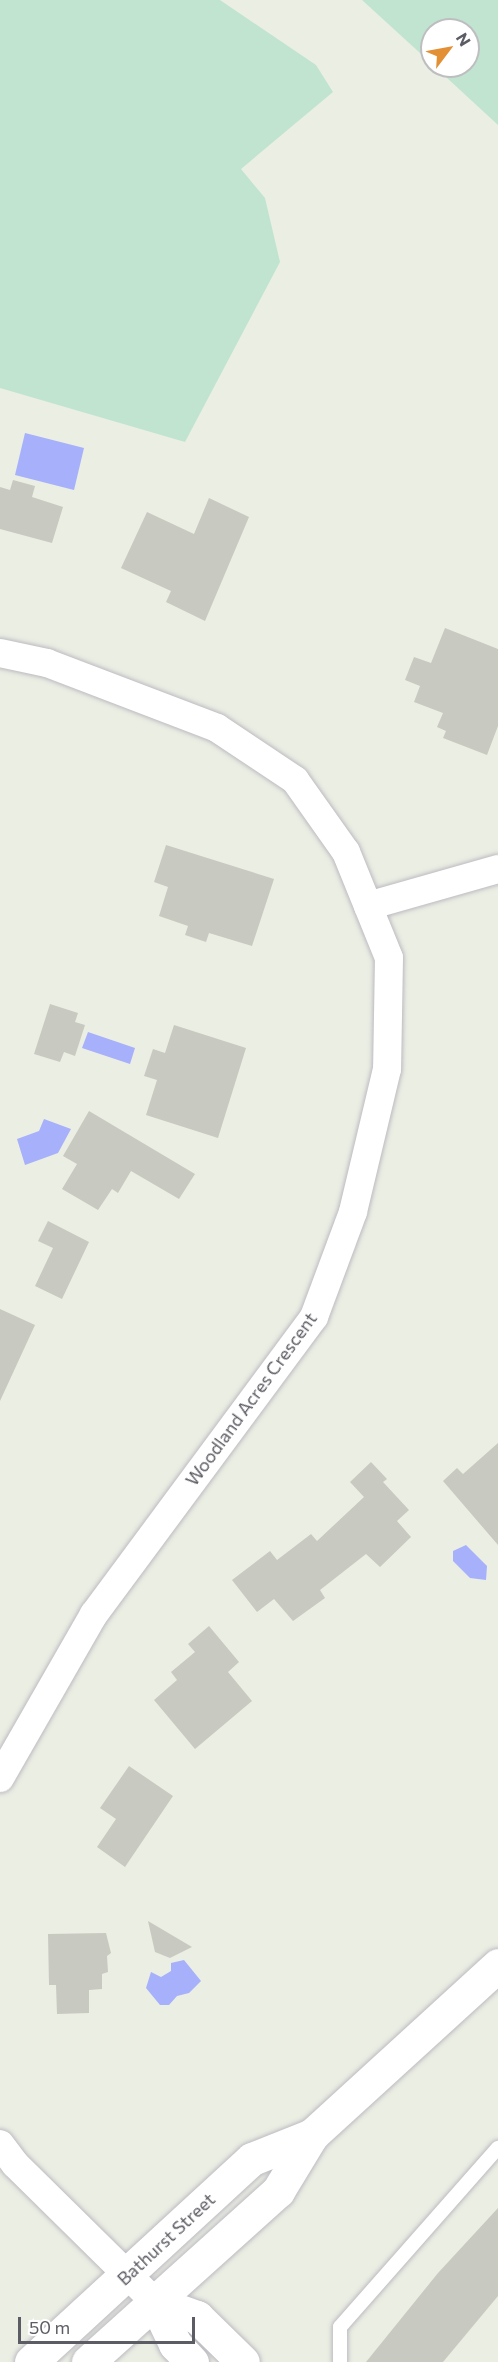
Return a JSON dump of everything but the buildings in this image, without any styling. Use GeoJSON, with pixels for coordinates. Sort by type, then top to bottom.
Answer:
{"type":"FeatureCollection","features":[{"type":"Feature","properties":{"kind":"main road","name":"Bathurst Street"},"geometry":{"type":"LineString","coordinates":[[88,2362],[278,2191],[312,2135],[498,1965]]}},
{"type":"Feature","properties":{"kind":"main road","name":"Bathurst Street"},"geometry":{"type":"LineString","coordinates":[[31,2362],[252,2159],[312,2135]]}},
{"type":"Feature","properties":{"kind":"main road"},"geometry":{"type":"LineString","coordinates":[[155,2302],[175,2344],[192,2362]]}},
{"type":"Feature","properties":{"kind":"main road"},"geometry":{"type":"LineString","coordinates":[[155,2302],[197,2317],[243,2362]]}},
{"type":"Feature","properties":{"kind":"street","name":"Woodland Acres Crescent"},"geometry":{"type":"LineString","coordinates":[[0,653],[47,663],[216,728],[295,780],[346,852],[389,958],[387,1069],[352,1212],[314,1317],[94,1614],[0,1778]]}},
{"type":"Feature","properties":{"kind":"street"},"geometry":{"type":"LineString","coordinates":[[368,906],[498,869]]}},
{"type":"Feature","properties":{"kind":"street"},"geometry":{"type":"LineString","coordinates":[[0,2144],[15,2164],[155,2302]]}},
{"type":"Feature","properties":{"kind":"lane"},"geometry":{"type":"LineString","coordinates":[[340,2362],[340,2327],[498,2148]]}},
{"type":"Feature","properties":{"kind":"green space"},"geometry":{"type":"Polygon","coordinates":[[[0,0],[220,0],[316,65],[333,92],[241,169],[265,198],[280,262],[185,442],[0,388],[0,0]]]}},
{"type":"Feature","properties":{"kind":"green space"},"geometry":{"type":"Polygon","coordinates":[[[362,0],[498,0],[498,125],[447,78],[480,78],[480,18],[420,18],[420,53],[362,0]]]}},
{"type":"Feature","properties":{"kind":"water"},"geometry":{"type":"Polygon","coordinates":[[[25,433],[84,448],[74,490],[15,475],[25,433]]]}},
{"type":"Feature","properties":{"kind":"water"},"geometry":{"type":"Polygon","coordinates":[[[88,1032],[135,1048],[130,1064],[82,1048],[88,1032]]]}},
{"type":"Feature","properties":{"kind":"water"},"geometry":{"type":"Polygon","coordinates":[[[44,1119],[71,1129],[58,1153],[25,1165],[17,1139],[39,1131],[44,1119]]]}},
{"type":"Feature","properties":{"kind":"water"},"geometry":{"type":"Polygon","coordinates":[[[466,1545],[487,1566],[486,1580],[470,1578],[453,1561],[453,1551],[466,1545]]]}},
{"type":"Feature","properties":{"kind":"water"},"geometry":{"type":"Polygon","coordinates":[[[184,1960],[201,1981],[189,1993],[177,1996],[169,2005],[160,2005],[146,1988],[151,1972],[161,1977],[171,1971],[171,1963],[184,1960]]]}}]}
